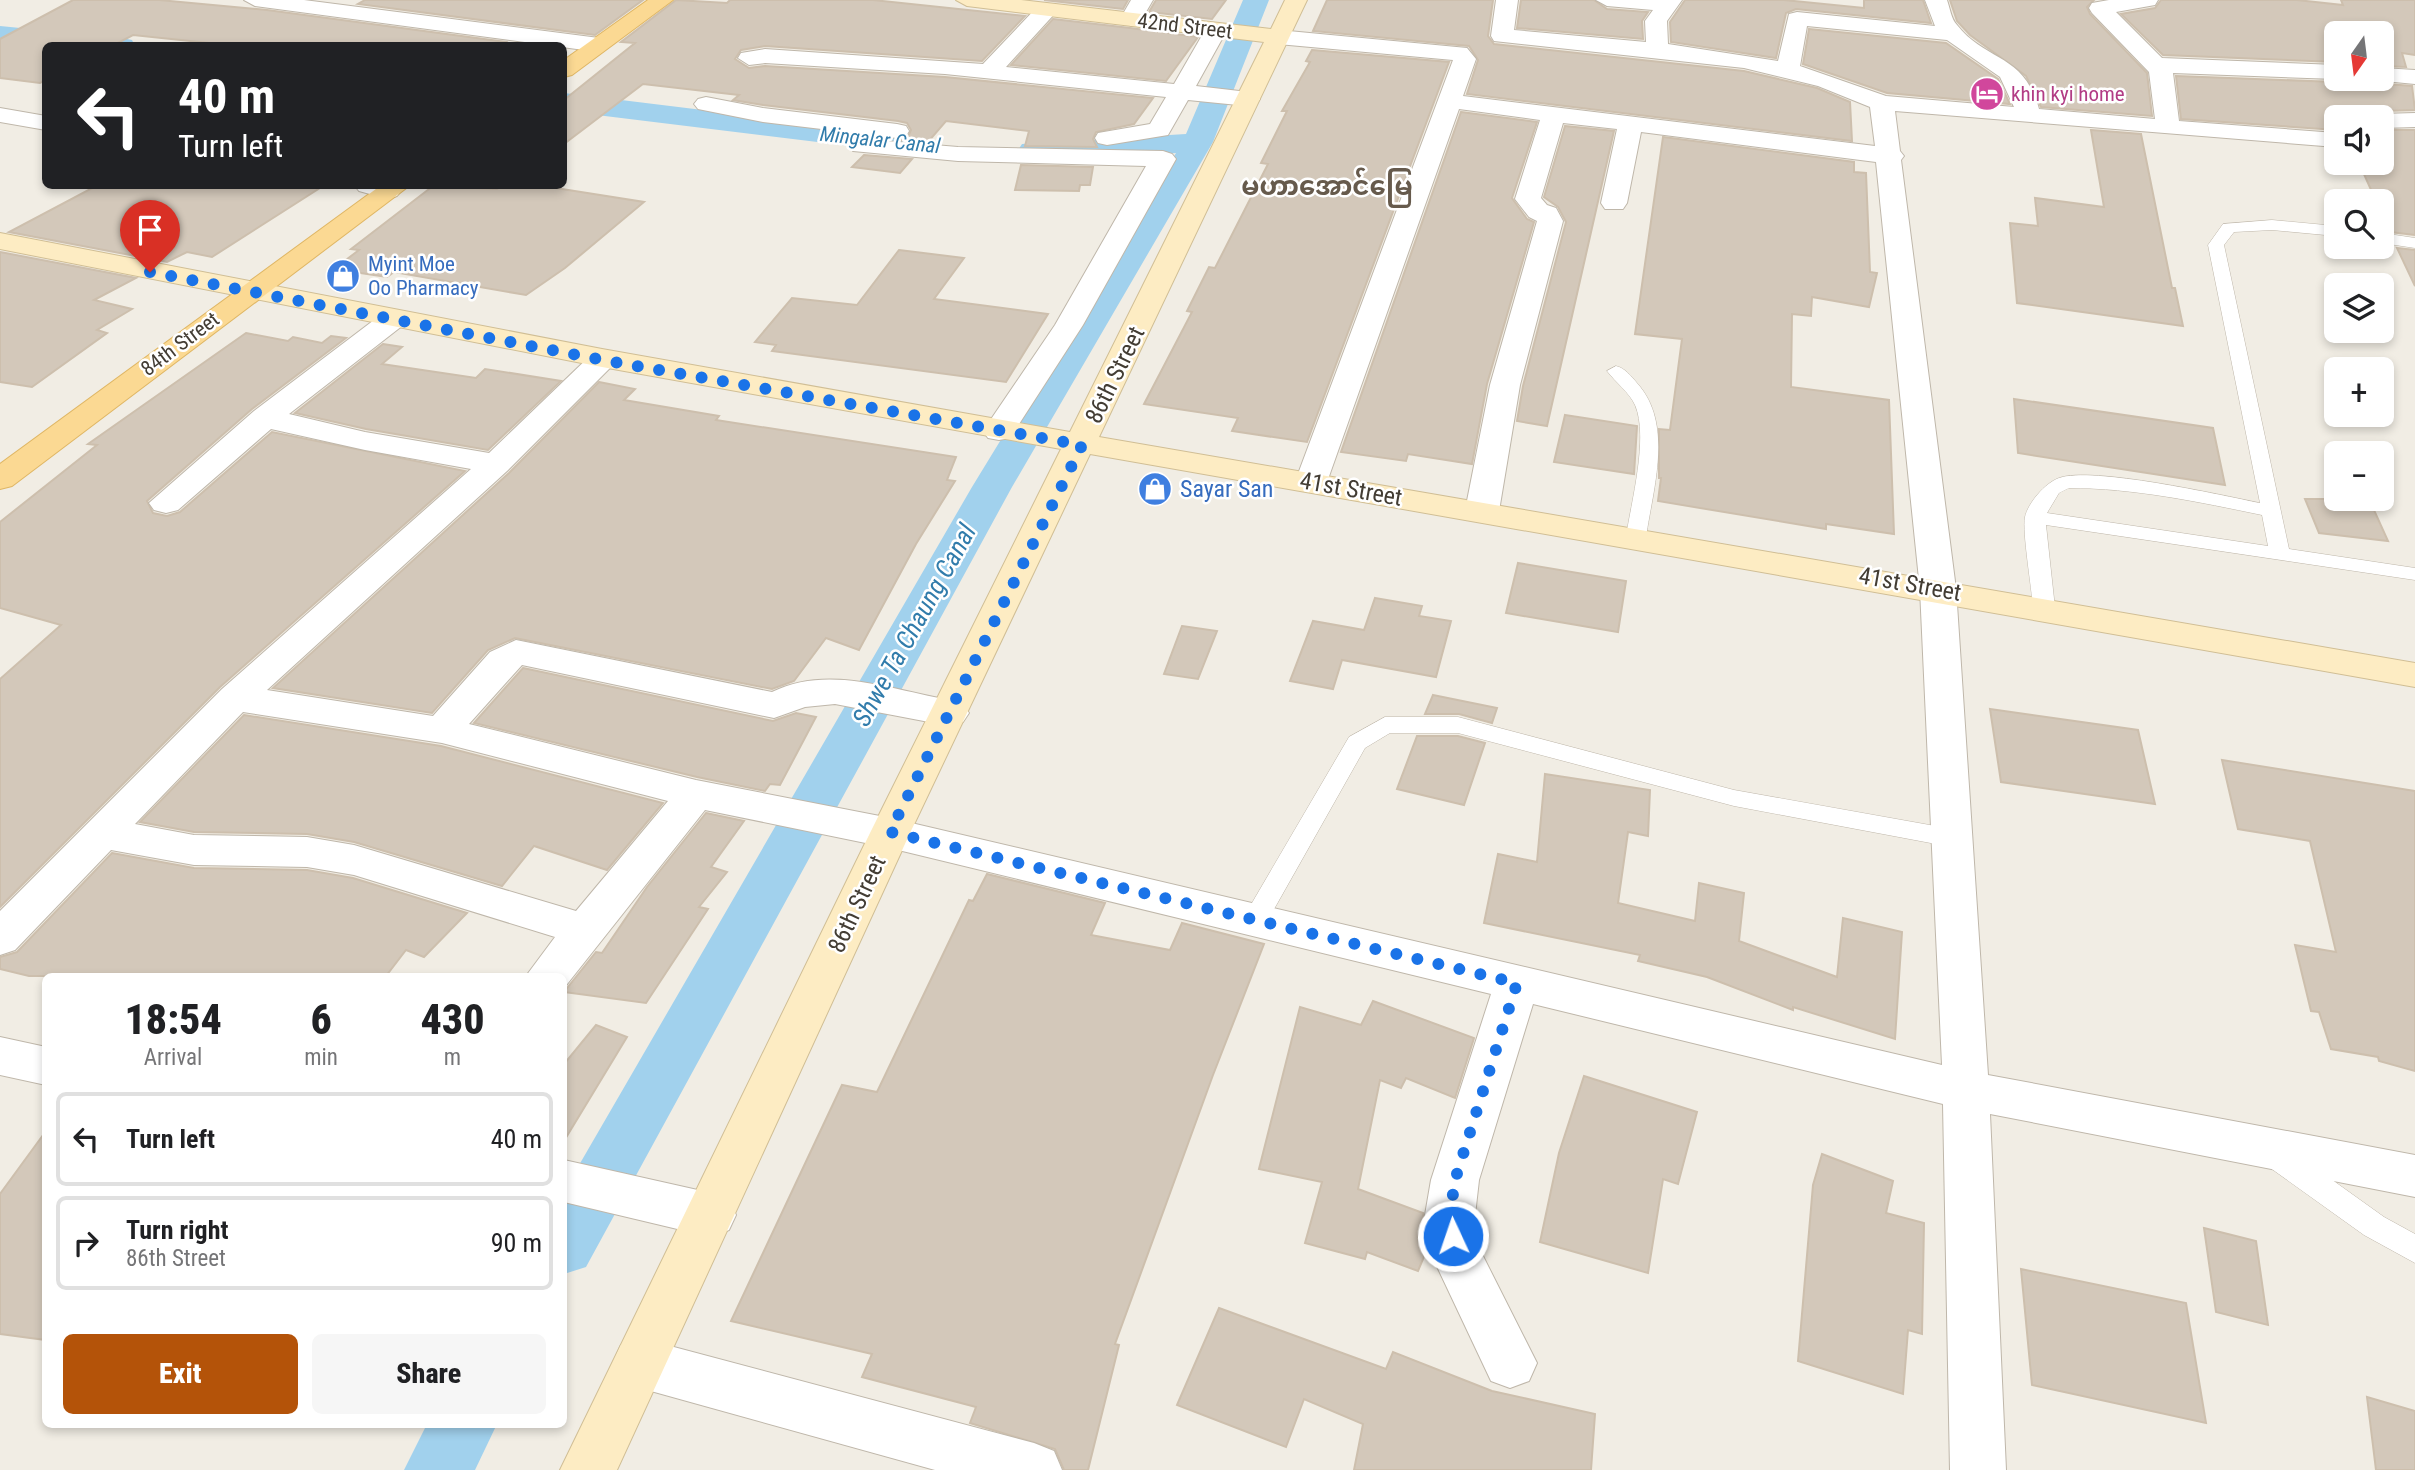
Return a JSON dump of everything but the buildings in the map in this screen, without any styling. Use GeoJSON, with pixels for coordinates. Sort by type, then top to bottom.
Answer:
{"type":"FeatureCollection","features":[{"type":"Feature","properties":{"kind":"main road"},"geometry":{"type":"LineString","coordinates":[[567,68],[662,0]]}},
{"type":"Feature","properties":{"kind":"main road","name":"42nd Street"},"geometry":{"type":"LineString","coordinates":[[969,0],[1041,6],[1268,36]]}},
{"type":"Feature","properties":{"kind":"main road","name":"86th Street"},"geometry":{"type":"LineString","coordinates":[[588,1470],[710,1214],[870,828],[950,713],[1074,444],[1268,36],[1296,0]]}},
{"type":"Feature","properties":{"kind":"main road","name":"84th Street"},"geometry":{"type":"LineString","coordinates":[[7,467],[249,292],[381,189]]}},
{"type":"Feature","properties":{"kind":"main road","name":"41st Street"},"geometry":{"type":"LineString","coordinates":[[0,241],[603,360],[1074,444],[1938,589],[2415,675]]}},
{"type":"Feature","properties":{"kind":"street"},"geometry":{"type":"LineString","coordinates":[[254,0],[598,45]]}},
{"type":"Feature","properties":{"kind":"street"},"geometry":{"type":"LineString","coordinates":[[1131,19],[1142,0]]}},
{"type":"Feature","properties":{"kind":"street"},"geometry":{"type":"LineString","coordinates":[[1507,0],[1502,36],[1756,61],[1847,86],[1882,103],[2324,141]]}},
{"type":"Feature","properties":{"kind":"street"},"geometry":{"type":"LineString","coordinates":[[1607,0],[1670,3]]}},
{"type":"Feature","properties":{"kind":"street"},"geometry":{"type":"LineString","coordinates":[[1936,0],[1947,28],[1953,34],[2011,73],[2024,91],[2028,115]]}},
{"type":"Feature","properties":{"kind":"street"},"geometry":{"type":"LineString","coordinates":[[2147,0],[2100,8],[2161,72],[2168,128]]}},
{"type":"Feature","properties":{"kind":"street"},"geometry":{"type":"LineString","coordinates":[[1657,50],[1656,21],[1670,3]]}},
{"type":"Feature","properties":{"kind":"street"},"geometry":{"type":"LineString","coordinates":[[989,71],[1041,6]]}},
{"type":"Feature","properties":{"kind":"street"},"geometry":{"type":"LineString","coordinates":[[1788,68],[1797,19],[1953,34]]}},
{"type":"Feature","properties":{"kind":"street"},"geometry":{"type":"LineString","coordinates":[[706,104],[763,115],[891,131],[1069,140],[1160,131],[1219,30]]}},
{"type":"Feature","properties":{"kind":"street"},"geometry":{"type":"LineString","coordinates":[[1268,36],[1459,53],[1465,59],[1311,482]]}},
{"type":"Feature","properties":{"kind":"street"},"geometry":{"type":"LineString","coordinates":[[749,58],[765,56],[989,71],[1238,98]]}},
{"type":"Feature","properties":{"kind":"street"},"geometry":{"type":"LineString","coordinates":[[2156,65],[2324,72]]}},
{"type":"Feature","properties":{"kind":"street"},"geometry":{"type":"LineString","coordinates":[[2394,76],[2415,77]]}},
{"type":"Feature","properties":{"kind":"street"},"geometry":{"type":"LineString","coordinates":[[1448,101],[1891,156]]}},
{"type":"Feature","properties":{"kind":"street"},"geometry":{"type":"LineString","coordinates":[[1882,103],[1891,156],[1938,589],[1966,1090],[1978,1470]]}},
{"type":"Feature","properties":{"kind":"street"},"geometry":{"type":"LineString","coordinates":[[1482,511],[1506,385],[1550,221],[1547,214],[1538,211],[1528,199],[1554,114]]}},
{"type":"Feature","properties":{"kind":"street"},"geometry":{"type":"LineString","coordinates":[[0,115],[42,122]]}},
{"type":"Feature","properties":{"kind":"street"},"geometry":{"type":"LineString","coordinates":[[2394,121],[2415,120]]}},
{"type":"Feature","properties":{"kind":"street"},"geometry":{"type":"LineString","coordinates":[[1614,203],[1630,124]]}},
{"type":"Feature","properties":{"kind":"street"},"geometry":{"type":"LineString","coordinates":[[862,146],[985,155],[1163,159],[1069,325],[1002,431]]}},
{"type":"Feature","properties":{"kind":"street"},"geometry":{"type":"LineString","coordinates":[[166,503],[265,418],[392,320]]}},
{"type":"Feature","properties":{"kind":"street"},"geometry":{"type":"LineString","coordinates":[[0,938],[235,698],[496,464],[603,360]]}},
{"type":"Feature","properties":{"kind":"street"},"geometry":{"type":"LineString","coordinates":[[265,418],[365,441],[496,464]]}},
{"type":"Feature","properties":{"kind":"street"},"geometry":{"type":"LineString","coordinates":[[442,730],[503,660],[516,652],[774,705],[800,695],[855,692],[903,706],[950,713]]}},
{"type":"Feature","properties":{"kind":"street"},"geometry":{"type":"LineString","coordinates":[[235,698],[442,730],[696,794],[870,828],[1966,1090],[2415,1176]]}},
{"type":"Feature","properties":{"kind":"street"},"geometry":{"type":"LineString","coordinates":[[550,973],[696,794]]}},
{"type":"Feature","properties":{"kind":"street"},"geometry":{"type":"LineString","coordinates":[[101,833],[194,850],[306,852],[354,860],[584,930]]}},
{"type":"Feature","properties":{"kind":"street"},"geometry":{"type":"LineString","coordinates":[[1510,1363],[1457,1256],[1450,1215],[1455,1180],[1517,983]]}},
{"type":"Feature","properties":{"kind":"street"},"geometry":{"type":"LineString","coordinates":[[0,1056],[42,1065]]}},
{"type":"Feature","properties":{"kind":"street"},"geometry":{"type":"LineString","coordinates":[[567,1182],[710,1214]]}},
{"type":"Feature","properties":{"kind":"street"},"geometry":{"type":"LineString","coordinates":[[640,1363],[1034,1470]]}},
{"type":"Feature","properties":{"kind":"lane"},"geometry":{"type":"LineString","coordinates":[[2280,554],[2216,245],[2229,227],[2272,225],[2324,229]]}},
{"type":"Feature","properties":{"kind":"lane"},"geometry":{"type":"LineString","coordinates":[[2394,240],[2415,243]]}},
{"type":"Feature","properties":{"kind":"lane"},"geometry":{"type":"LineString","coordinates":[[1616,372],[1634,390],[1646,411],[1648,435],[1636,537]]}},
{"type":"Feature","properties":{"kind":"lane"},"geometry":{"type":"LineString","coordinates":[[2044,608],[2035,517],[2052,489],[2065,482],[2097,482],[2194,495],[2270,511]]}},
{"type":"Feature","properties":{"kind":"lane"},"geometry":{"type":"LineString","coordinates":[[2035,517],[2415,574]]}},
{"type":"Feature","properties":{"kind":"lane"},"geometry":{"type":"LineString","coordinates":[[1255,920],[1357,743],[1385,725],[1458,725],[1734,798],[1952,838]]}},
{"type":"Feature","properties":{"kind":"lane"},"geometry":{"type":"LineString","coordinates":[[2264,1147],[2374,1226],[2415,1250]]}},
{"type":"Feature","properties":{"kind":"waterway","name":"Shwe Ta Chaung Canal"},"geometry":{"type":"LineString","coordinates":[[1198,142],[1256,0]]}},
{"type":"Feature","properties":{"kind":"waterway","name":"Mingalar Canal"},"geometry":{"type":"LineString","coordinates":[[0,34],[81,42]]}},
{"type":"Feature","properties":{"kind":"waterway","name":"Mingalar Canal"},"geometry":{"type":"LineString","coordinates":[[567,102],[924,146]]}},
{"type":"Feature","properties":{"kind":"waterway","name":"Shwe Ta Chaung Canal"},"geometry":{"type":"LineString","coordinates":[[567,1242],[992,487],[1198,142]]}},
{"type":"Feature","properties":{"kind":"waterway","name":"Mingalar Canal"},"geometry":{"type":"LineString","coordinates":[[1033,150],[1073,152],[1198,142]]}},
{"type":"Feature","properties":{"kind":"waterway","name":"Shwe Ta Chaung Canal"},"geometry":{"type":"LineString","coordinates":[[438,1470],[462,1428]]}},
{"type":"Feature","properties":{"kind":"place","name":"khin kyi home"},"geometry":{"type":"Point","coordinates":[1987,94]}},
{"type":"Feature","properties":{"kind":"place","name":"Myint Moe Oo Pharmacy"},"geometry":{"type":"Point","coordinates":[343,276]}},
{"type":"Feature","properties":{"kind":"place","name":"Sayar San"},"geometry":{"type":"Point","coordinates":[1155,489]}},
{"type":"Feature","properties":{"kind":"district","name":"မဟာအောင်မြေ"},"geometry":{"type":"Point","coordinates":[1327,186]}},
{"type":"Feature","properties":{"kind":"route"},"geometry":{"type":"LineString","coordinates":[[150,272],[603,360],[1082,445],[890,832],[1517,983],[1455,1180],[1450,1215],[1453,1236]]}}]}
